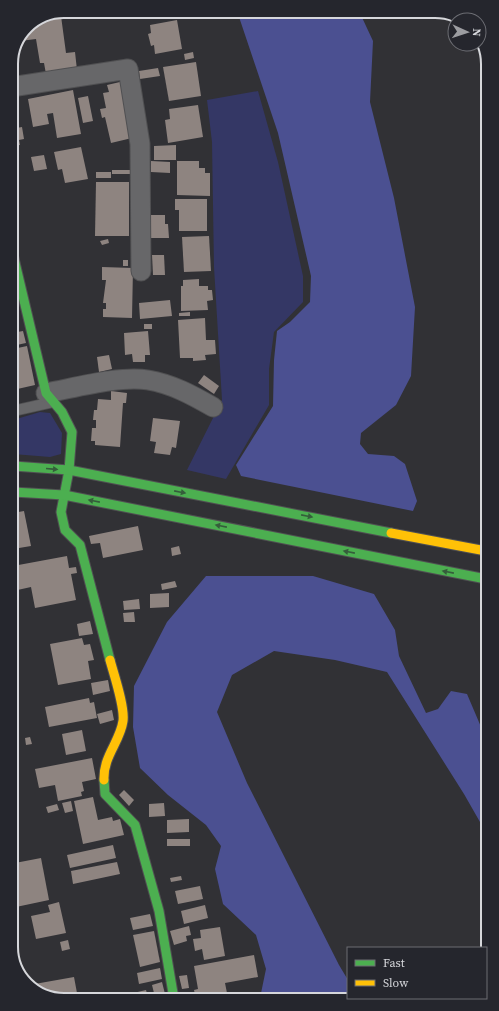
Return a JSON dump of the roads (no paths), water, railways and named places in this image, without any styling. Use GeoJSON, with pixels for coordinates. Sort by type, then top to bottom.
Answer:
{"type":"FeatureCollection","features":[{"type":"Feature","properties":{"kind":"street"},"geometry":{"type":"LineString","coordinates":[[18,86],[128,69],[140,144],[141,271]]}},
{"type":"Feature","properties":{"kind":"street"},"geometry":{"type":"LineString","coordinates":[[18,274],[49,397],[62,412],[72,432],[69,470],[61,512],[65,530],[80,545],[120,699],[123,721],[104,769],[105,794],[135,825],[159,911],[173,993]]}},
{"type":"Feature","properties":{"kind":"street"},"geometry":{"type":"LineString","coordinates":[[49,397],[110,381],[147,380],[186,391],[212,407]]}},
{"type":"Feature","properties":{"kind":"street"},"geometry":{"type":"LineString","coordinates":[[18,466],[69,470],[481,550]]}},
{"type":"Feature","properties":{"kind":"street"},"geometry":{"type":"LineString","coordinates":[[18,492],[64,495],[481,578]]}},
{"type":"Feature","properties":{"kind":"lane"},"geometry":{"type":"LineString","coordinates":[[18,409],[49,397]]}}]}
